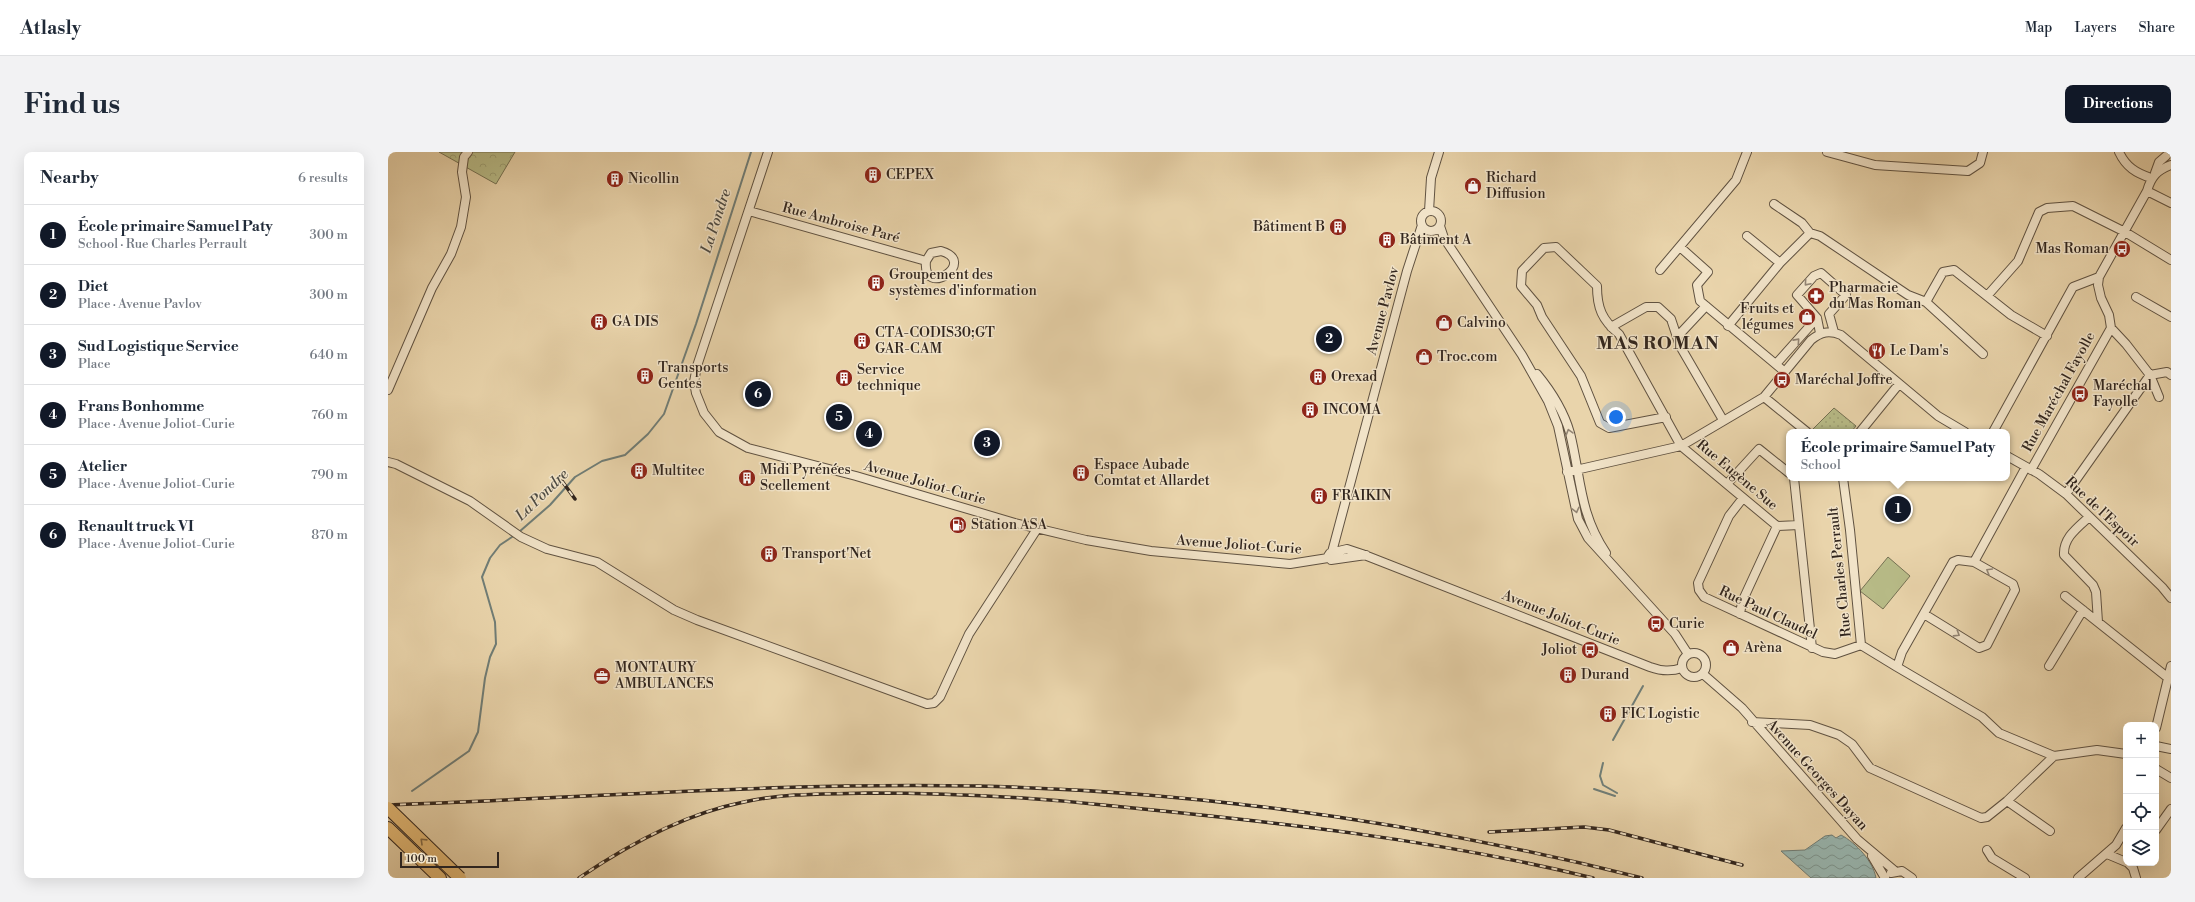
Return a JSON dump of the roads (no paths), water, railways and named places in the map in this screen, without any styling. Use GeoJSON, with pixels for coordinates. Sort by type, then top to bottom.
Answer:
{"type":"FeatureCollection","features":[{"type":"Feature","properties":{"kind":"highway"},"geometry":{"type":"LineString","coordinates":[[388,808],[460,878]]}},
{"type":"Feature","properties":{"kind":"highway"},"geometry":{"type":"LineString","coordinates":[[388,828],[440,878]]}},
{"type":"Feature","properties":{"kind":"street"},"geometry":{"type":"LineString","coordinates":[[388,390],[432,288],[451,254],[461,227],[466,197],[462,172],[464,157],[468,152]]}},
{"type":"Feature","properties":{"kind":"street","name":"Avenue Joliot-Curie"},"geometry":{"type":"LineString","coordinates":[[768,152],[697,366],[694,382],[699,404],[712,425],[726,436],[748,448],[856,476],[1037,529],[1124,547],[1186,555],[1290,564],[1333,555],[1347,549],[1366,555],[1650,667],[1663,671],[1674,671],[1682,668]]}},
{"type":"Feature","properties":{"kind":"street"},"geometry":{"type":"LineString","coordinates":[[1439,152],[1430,185],[1432,212],[1440,216],[1440,226],[1444,238],[1522,355],[1548,401],[1558,426],[1578,519],[1588,538],[1600,553],[1615,567],[1675,634],[1688,654]]}},
{"type":"Feature","properties":{"kind":"street"},"geometry":{"type":"LineString","coordinates":[[1660,270],[1736,180],[1747,152]]}},
{"type":"Feature","properties":{"kind":"street"},"geometry":{"type":"LineString","coordinates":[[1827,152],[1854,156],[1875,165],[1968,171],[1980,163],[1984,152]]}},
{"type":"Feature","properties":{"kind":"street"},"geometry":{"type":"LineString","coordinates":[[2120,152],[2123,161],[2135,172],[2153,176]]}},
{"type":"Feature","properties":{"kind":"street"},"geometry":{"type":"LineString","coordinates":[[2160,397],[2150,375],[2126,344],[2110,328],[2109,316],[2100,298],[2098,285],[2099,277],[2147,191],[2153,176],[2168,159]]}},
{"type":"Feature","properties":{"kind":"street"},"geometry":{"type":"LineString","coordinates":[[2147,191],[2171,203]]}},
{"type":"Feature","properties":{"kind":"street"},"geometry":{"type":"LineString","coordinates":[[1774,204],[1802,222],[1810,233],[1820,236],[1908,295],[1926,302],[1983,354]]}},
{"type":"Feature","properties":{"kind":"street"},"geometry":{"type":"LineString","coordinates":[[1987,296],[2018,262],[2039,212],[2047,208],[2073,206],[2125,232],[2171,260]]}},
{"type":"Feature","properties":{"kind":"street","name":"Rue Ambroise Paré"},"geometry":{"type":"LineString","coordinates":[[748,211],[926,261]]}},
{"type":"Feature","properties":{"kind":"street","name":"Avenue Pavlov"},"geometry":{"type":"LineString","coordinates":[[1333,555],[1416,239],[1427,229],[1422,217],[1432,212]]}},
{"type":"Feature","properties":{"kind":"street"},"geometry":{"type":"LineString","coordinates":[[1427,229],[1440,226]]}},
{"type":"Feature","properties":{"kind":"street"},"geometry":{"type":"LineString","coordinates":[[1427,229],[1444,238]]}},
{"type":"Feature","properties":{"kind":"street"},"geometry":{"type":"LineString","coordinates":[[1728,326],[1780,263],[1810,233]]}},
{"type":"Feature","properties":{"kind":"street"},"geometry":{"type":"LineString","coordinates":[[1747,236],[1780,263]]}},
{"type":"Feature","properties":{"kind":"street"},"geometry":{"type":"LineString","coordinates":[[1666,417],[1609,428],[1600,423],[1581,376],[1542,317],[1538,305],[1521,286],[1522,271],[1544,248],[1556,247],[1597,286],[1597,304],[1611,327],[1619,334],[1666,417],[1681,446]]}},
{"type":"Feature","properties":{"kind":"street"},"geometry":{"type":"LineString","coordinates":[[1680,247],[1708,272],[1697,285],[1700,301],[1784,372]]}},
{"type":"Feature","properties":{"kind":"street"},"geometry":{"type":"LineString","coordinates":[[1926,302],[1944,272],[1954,270],[2011,315],[2047,336]]}},
{"type":"Feature","properties":{"kind":"street"},"geometry":{"type":"LineString","coordinates":[[1821,273],[1846,295],[1830,314],[1827,332],[1818,318],[1797,295],[1814,276],[1821,273]]}},
{"type":"Feature","properties":{"kind":"street"},"geometry":{"type":"LineString","coordinates":[[1994,429],[2074,287],[2099,277]]}},
{"type":"Feature","properties":{"kind":"street"},"geometry":{"type":"LineString","coordinates":[[2136,297],[2171,317]]}},
{"type":"Feature","properties":{"kind":"street"},"geometry":{"type":"LineString","coordinates":[[1677,337],[1706,306]]}},
{"type":"Feature","properties":{"kind":"street"},"geometry":{"type":"LineString","coordinates":[[1611,327],[1646,307],[1658,307],[1671,319],[1680,346],[1723,420]]}},
{"type":"Feature","properties":{"kind":"street"},"geometry":{"type":"LineString","coordinates":[[1776,364],[1818,318]]}},
{"type":"Feature","properties":{"kind":"street","name":"Rue Maréchal Fayolle"},"geometry":{"type":"LineString","coordinates":[[1974,562],[2110,328]]}},
{"type":"Feature","properties":{"kind":"street"},"geometry":{"type":"LineString","coordinates":[[1567,472],[1681,446],[1764,397],[1811,340],[1827,332],[1841,335],[1938,416],[1960,429]]}},
{"type":"Feature","properties":{"kind":"street"},"geometry":{"type":"LineString","coordinates":[[1522,355],[1543,381],[1563,414],[1569,432],[1586,513],[1599,543],[1615,567]]}},
{"type":"Feature","properties":{"kind":"street"},"geometry":{"type":"LineString","coordinates":[[2066,494],[2150,375],[2167,372],[2171,374]]}},
{"type":"Feature","properties":{"kind":"street"},"geometry":{"type":"LineString","coordinates":[[1862,429],[1899,384]]}},
{"type":"Feature","properties":{"kind":"street"},"geometry":{"type":"LineString","coordinates":[[1764,397],[1803,429]]}},
{"type":"Feature","properties":{"kind":"street","name":"Rue Eugène Sue"},"geometry":{"type":"LineString","coordinates":[[1681,446],[1778,526],[1799,525]]}},
{"type":"Feature","properties":{"kind":"street"},"geometry":{"type":"LineString","coordinates":[[1727,484],[1759,449],[1786,471]]}},
{"type":"Feature","properties":{"kind":"street","name":"Rue de l'Espoir"},"geometry":{"type":"LineString","coordinates":[[2010,458],[2066,494],[2088,517],[2158,583],[2171,598]]}},
{"type":"Feature","properties":{"kind":"street"},"geometry":{"type":"LineString","coordinates":[[388,462],[396,464],[470,501],[521,537],[547,549],[597,562],[660,602],[697,620],[927,704],[934,703],[940,697],[969,634],[1037,529]]}},
{"type":"Feature","properties":{"kind":"street"},"geometry":{"type":"LineString","coordinates":[[1794,481],[1812,648]]}},
{"type":"Feature","properties":{"kind":"street","name":"Rue Charles Perrault"},"geometry":{"type":"LineString","coordinates":[[1843,481],[1850,530],[1860,645],[1982,717],[1999,733],[2054,756]]}},
{"type":"Feature","properties":{"kind":"street","name":"Rue Paul Claudel"},"geometry":{"type":"LineString","coordinates":[[1743,498],[1729,516],[1698,583],[1699,590],[1704,597],[1812,648],[1835,654],[1860,645]]}},
{"type":"Feature","properties":{"kind":"street"},"geometry":{"type":"LineString","coordinates":[[2088,517],[2067,539],[2064,546],[2064,555],[2093,585],[2096,592],[2098,622]]}},
{"type":"Feature","properties":{"kind":"street"},"geometry":{"type":"LineString","coordinates":[[1740,614],[1742,602],[1778,526]]}},
{"type":"Feature","properties":{"kind":"street"},"geometry":{"type":"LineString","coordinates":[[1897,667],[1902,652],[1953,562],[1958,560],[1974,562],[2012,584],[2015,590],[1987,645],[1979,648],[1924,614]]}},
{"type":"Feature","properties":{"kind":"street"},"geometry":{"type":"LineString","coordinates":[[2066,596],[2168,677]]}},
{"type":"Feature","properties":{"kind":"street"},"geometry":{"type":"LineString","coordinates":[[2049,666],[2083,610]]}},
{"type":"Feature","properties":{"kind":"street"},"geometry":{"type":"LineString","coordinates":[[1688,654],[1697,654],[1702,656],[1706,665],[1703,674],[1695,678],[1690,677],[1683,672],[1682,660],[1688,654]]}},
{"type":"Feature","properties":{"kind":"street"},"geometry":{"type":"LineString","coordinates":[[2158,722],[2168,690],[2168,677],[2171,666]]}},
{"type":"Feature","properties":{"kind":"street","name":"Avenue Georges Dayan"},"geometry":{"type":"LineString","coordinates":[[1703,674],[1734,701],[1863,845],[1886,878]]}},
{"type":"Feature","properties":{"kind":"street"},"geometry":{"type":"LineString","coordinates":[[1752,722],[1810,725],[1839,735],[1852,744],[1870,768],[1981,818],[1987,817],[2007,801],[2054,756],[2097,750],[2123,754]]}},
{"type":"Feature","properties":{"kind":"street"},"geometry":{"type":"LineString","coordinates":[[2159,747],[2171,749]]}},
{"type":"Feature","properties":{"kind":"street"},"geometry":{"type":"LineString","coordinates":[[2159,771],[2171,778]]}},
{"type":"Feature","properties":{"kind":"street"},"geometry":{"type":"LineString","coordinates":[[2007,801],[2050,831]]}},
{"type":"Feature","properties":{"kind":"street"},"geometry":{"type":"LineString","coordinates":[[2159,826],[2171,809]]}},
{"type":"Feature","properties":{"kind":"street"},"geometry":{"type":"LineString","coordinates":[[2078,878],[2116,845],[2125,830]]}},
{"type":"Feature","properties":{"kind":"street","name":"Avenue Georges Dayan"},"geometry":{"type":"LineString","coordinates":[[1863,845],[1895,871],[1902,871],[1910,877]]}},
{"type":"Feature","properties":{"kind":"street"},"geometry":{"type":"LineString","coordinates":[[1987,850],[1992,858],[2025,878]]}},
{"type":"Feature","properties":{"kind":"street"},"geometry":{"type":"LineString","coordinates":[[2107,854],[2123,861]]}},
{"type":"Feature","properties":{"kind":"street"},"geometry":{"type":"LineString","coordinates":[[2132,866],[2136,878]]}},
{"type":"Feature","properties":{"kind":"street"},"geometry":{"type":"LineString","coordinates":[[1886,878],[1895,871]]}},
{"type":"Feature","properties":{"kind":"water"},"geometry":{"type":"Polygon","coordinates":[[[1832,835],[1836,838],[1841,835],[1847,838],[1858,848],[1868,859],[1876,878],[1811,878],[1781,851],[1805,850],[1825,836],[1832,835]]]}},
{"type":"Feature","properties":{"kind":"waterway","name":"La Pondre"},"geometry":{"type":"LineString","coordinates":[[519,532],[550,505],[575,477],[602,461],[625,455],[648,434],[664,414],[696,324],[751,152]]}},
{"type":"Feature","properties":{"kind":"waterway","name":"La Pondre"},"geometry":{"type":"LineString","coordinates":[[412,791],[469,751],[478,732],[485,678],[490,657],[496,644],[495,622],[482,577],[490,558],[500,545],[515,535]]}},
{"type":"Feature","properties":{"kind":"waterway"},"geometry":{"type":"LineString","coordinates":[[1613,740],[1643,686]]}},
{"type":"Feature","properties":{"kind":"waterway"},"geometry":{"type":"LineString","coordinates":[[1603,763],[1600,776],[1603,785],[1617,793]]}},
{"type":"Feature","properties":{"kind":"waterway"},"geometry":{"type":"LineString","coordinates":[[1594,789],[1615,796]]}},
{"type":"Feature","properties":{"kind":"railway"},"geometry":{"type":"LineString","coordinates":[[562,481],[575,499]]}},
{"type":"Feature","properties":{"kind":"railway"},"geometry":{"type":"LineString","coordinates":[[388,805],[682,791],[830,786],[903,785],[1061,789],[1145,795],[1312,813],[1478,841],[1560,858],[1642,878]]}},
{"type":"Feature","properties":{"kind":"railway"},"geometry":{"type":"LineString","coordinates":[[579,878],[617,853],[637,842],[679,822],[722,807],[774,797],[806,794],[868,793],[960,795],[1052,800],[1174,812],[1354,833],[1414,842],[1534,864],[1593,878]]}},
{"type":"Feature","properties":{"kind":"railway"},"geometry":{"type":"LineString","coordinates":[[1489,832],[1584,827],[1609,830],[1742,865]]}},
{"type":"Feature","properties":{"kind":"place","name":"CEPEX"},"geometry":{"type":"Point","coordinates":[873,175]}},
{"type":"Feature","properties":{"kind":"place","name":"Nicollin"},"geometry":{"type":"Point","coordinates":[615,179]}},
{"type":"Feature","properties":{"kind":"place","name":"Richard Diffusion"},"geometry":{"type":"Point","coordinates":[1473,186]}},
{"type":"Feature","properties":{"kind":"place","name":"Bâtiment B"},"geometry":{"type":"Point","coordinates":[1338,227]}},
{"type":"Feature","properties":{"kind":"place","name":"Bâtiment A"},"geometry":{"type":"Point","coordinates":[1387,240]}},
{"type":"Feature","properties":{"kind":"place","name":"Mas Roman"},"geometry":{"type":"Point","coordinates":[2122,249]}},
{"type":"Feature","properties":{"kind":"place","name":"Groupement des systèmes d'information"},"geometry":{"type":"Point","coordinates":[876,283]}},
{"type":"Feature","properties":{"kind":"place","name":"Pharmacie du Mas Roman"},"geometry":{"type":"Point","coordinates":[1816,296]}},
{"type":"Feature","properties":{"kind":"place","name":"Fruits et légumes"},"geometry":{"type":"Point","coordinates":[1807,317]}},
{"type":"Feature","properties":{"kind":"place","name":"GA DIS"},"geometry":{"type":"Point","coordinates":[599,322]}},
{"type":"Feature","properties":{"kind":"place","name":"Calvino"},"geometry":{"type":"Point","coordinates":[1444,323]}},
{"type":"Feature","properties":{"kind":"place","name":"Diet"},"geometry":{"type":"Point","coordinates":[1329,339]}},
{"type":"Feature","properties":{"kind":"place","name":"CTA-CODIS30;GT GAR-CAM"},"geometry":{"type":"Point","coordinates":[862,341]}},
{"type":"Feature","properties":{"kind":"place","name":"Le Dam's"},"geometry":{"type":"Point","coordinates":[1877,351]}},
{"type":"Feature","properties":{"kind":"place","name":"Troc.com"},"geometry":{"type":"Point","coordinates":[1424,357]}},
{"type":"Feature","properties":{"kind":"place","name":"Transports Gentes"},"geometry":{"type":"Point","coordinates":[645,376]}},
{"type":"Feature","properties":{"kind":"place","name":"Orexad"},"geometry":{"type":"Point","coordinates":[1318,377]}},
{"type":"Feature","properties":{"kind":"place","name":"Service technique"},"geometry":{"type":"Point","coordinates":[844,378]}},
{"type":"Feature","properties":{"kind":"place","name":"Maréchal Joffre"},"geometry":{"type":"Point","coordinates":[1782,380]}},
{"type":"Feature","properties":{"kind":"place","name":"Renault truck VI"},"geometry":{"type":"Point","coordinates":[758,394]}},
{"type":"Feature","properties":{"kind":"place","name":"Maréchal Fayolle"},"geometry":{"type":"Point","coordinates":[2080,394]}},
{"type":"Feature","properties":{"kind":"place","name":"INCOMA"},"geometry":{"type":"Point","coordinates":[1310,410]}},
{"type":"Feature","properties":{"kind":"place","name":"Atelier"},"geometry":{"type":"Point","coordinates":[839,417]}},
{"type":"Feature","properties":{"kind":"place","name":"Frans Bonhomme"},"geometry":{"type":"Point","coordinates":[869,434]}},
{"type":"Feature","properties":{"kind":"place","name":"Sud Logistique Service"},"geometry":{"type":"Point","coordinates":[987,443]}},
{"type":"Feature","properties":{"kind":"place","name":"Multitec"},"geometry":{"type":"Point","coordinates":[639,471]}},
{"type":"Feature","properties":{"kind":"place","name":"Espace Aubade Comtat et Allardet"},"geometry":{"type":"Point","coordinates":[1081,473]}},
{"type":"Feature","properties":{"kind":"place","name":"Midi Pyrénées Scellement"},"geometry":{"type":"Point","coordinates":[747,478]}},
{"type":"Feature","properties":{"kind":"place","name":"FRAIKIN"},"geometry":{"type":"Point","coordinates":[1319,496]}},
{"type":"Feature","properties":{"kind":"place","name":"École primaire Samuel Paty"},"geometry":{"type":"Point","coordinates":[1898,509]}},
{"type":"Feature","properties":{"kind":"place","name":"Station ASA"},"geometry":{"type":"Point","coordinates":[958,525]}},
{"type":"Feature","properties":{"kind":"place","name":"Transport'Net"},"geometry":{"type":"Point","coordinates":[769,554]}},
{"type":"Feature","properties":{"kind":"place","name":"Curie"},"geometry":{"type":"Point","coordinates":[1656,624]}},
{"type":"Feature","properties":{"kind":"place","name":"Arèna"},"geometry":{"type":"Point","coordinates":[1731,648]}},
{"type":"Feature","properties":{"kind":"place","name":"Joliot"},"geometry":{"type":"Point","coordinates":[1590,650]}},
{"type":"Feature","properties":{"kind":"place","name":"Durand"},"geometry":{"type":"Point","coordinates":[1568,675]}},
{"type":"Feature","properties":{"kind":"place","name":"MONTAURY AMBULANCES"},"geometry":{"type":"Point","coordinates":[602,676]}},
{"type":"Feature","properties":{"kind":"place","name":"FIC Logistic"},"geometry":{"type":"Point","coordinates":[1608,714]}},
{"type":"Feature","properties":{"kind":"district","name":"MAS ROMAN"},"geometry":{"type":"Point","coordinates":[1658,343]}}]}
